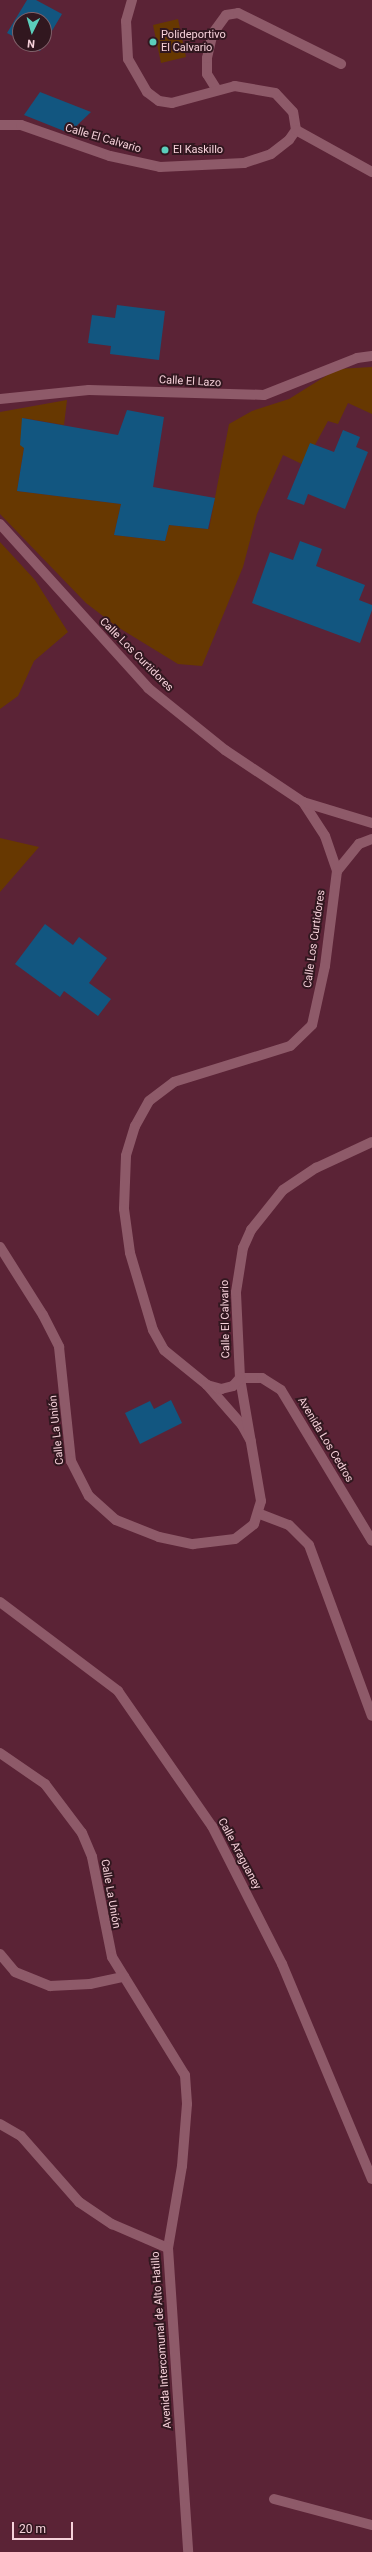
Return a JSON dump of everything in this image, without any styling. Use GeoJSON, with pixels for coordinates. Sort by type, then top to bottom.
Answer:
{"type":"FeatureCollection","features":[{"type":"Feature","properties":{"kind":"street"},"geometry":{"type":"LineString","coordinates":[[132,0],[126,21],[128,59],[147,92],[159,101],[172,103],[217,90],[248,86],[275,93],[293,112],[296,130],[372,172]]}},
{"type":"Feature","properties":{"kind":"street"},"geometry":{"type":"LineString","coordinates":[[217,90],[207,74],[207,58],[213,33],[226,15],[238,13],[340,64]]}},
{"type":"Feature","properties":{"kind":"street","name":"Calle El Calvario"},"geometry":{"type":"LineString","coordinates":[[0,125],[21,125],[110,156],[160,166],[244,163],[271,154],[296,130]]}},
{"type":"Feature","properties":{"kind":"street","name":"Calle El Lazo"},"geometry":{"type":"LineString","coordinates":[[0,399],[88,390],[264,395],[357,358],[372,356]]}},
{"type":"Feature","properties":{"kind":"street","name":"Calle Los Curtidores"},"geometry":{"type":"LineString","coordinates":[[0,524],[148,688],[225,750],[303,802],[325,836],[336,871],[325,966],[312,1025],[290,1046],[174,1082],[149,1101],[134,1126],[126,1156],[124,1209],[140,1295],[164,1350],[206,1385],[242,1425],[251,1441]]}},
{"type":"Feature","properties":{"kind":"street"},"geometry":{"type":"LineString","coordinates":[[303,802],[372,824]]}},
{"type":"Feature","properties":{"kind":"street"},"geometry":{"type":"LineString","coordinates":[[336,871],[359,844],[372,839]]}},
{"type":"Feature","properties":{"kind":"street","name":"Calle El Calvario"},"geometry":{"type":"LineString","coordinates":[[251,1441],[240,1378],[238,1264],[251,1230],[283,1190],[299,1178],[372,1142]]}},
{"type":"Feature","properties":{"kind":"street","name":"Calle La Unión"},"geometry":{"type":"LineString","coordinates":[[0,1248],[43,1315],[59,1347],[71,1461],[81,1486],[97,1505],[116,1520],[138,1530],[193,1544],[235,1539],[246,1534],[260,1514]]}},
{"type":"Feature","properties":{"kind":"street"},"geometry":{"type":"LineString","coordinates":[[206,1385],[221,1389],[233,1386],[240,1378]]}},
{"type":"Feature","properties":{"kind":"street","name":"Avenida Los Cedros"},"geometry":{"type":"LineString","coordinates":[[240,1378],[262,1378],[281,1390],[372,1541]]}},
{"type":"Feature","properties":{"kind":"street"},"geometry":{"type":"LineString","coordinates":[[251,1441],[261,1486],[260,1514],[289,1525],[309,1545],[372,1716]]}},
{"type":"Feature","properties":{"kind":"street","name":"Calle Araguaney"},"geometry":{"type":"LineString","coordinates":[[0,1602],[118,1691],[212,1826],[282,1964],[372,2179]]}},
{"type":"Feature","properties":{"kind":"street","name":"Calle La Unión"},"geometry":{"type":"LineString","coordinates":[[0,1753],[45,1784],[82,1833],[92,1857],[112,1957],[124,1977]]}},
{"type":"Feature","properties":{"kind":"street"},"geometry":{"type":"LineString","coordinates":[[0,1954],[15,1972],[50,1986],[90,1984],[124,1977]]}},
{"type":"Feature","properties":{"kind":"street","name":"Avenida Intercomunal de Alto Hatillo"},"geometry":{"type":"LineString","coordinates":[[124,1977],[185,2075],[187,2104],[182,2166],[168,2248],[188,2552]]}},
{"type":"Feature","properties":{"kind":"street"},"geometry":{"type":"LineString","coordinates":[[0,2124],[21,2136],[79,2202],[112,2224],[168,2248]]}},
{"type":"Feature","properties":{"kind":"street"},"geometry":{"type":"LineString","coordinates":[[274,2499],[372,2526]]}},
{"type":"Feature","properties":{"kind":"shaded area"},"geometry":{"type":"Polygon","coordinates":[[[178,19],[186,57],[161,63],[153,25],[178,19]]]}},
{"type":"Feature","properties":{"kind":"shaded area"},"geometry":{"type":"Polygon","coordinates":[[[372,367],[372,414],[348,403],[338,424],[328,421],[304,465],[283,455],[257,514],[243,567],[202,666],[178,664],[116,626],[86,603],[0,514],[0,412],[67,400],[64,425],[23,418],[24,448],[17,491],[121,504],[114,535],[165,541],[169,525],[209,529],[229,424],[252,411],[289,399],[337,369],[372,367]]]}},
{"type":"Feature","properties":{"kind":"shaded area"},"geometry":{"type":"Polygon","coordinates":[[[0,542],[35,580],[68,632],[34,661],[18,696],[0,709],[0,542]]]}},
{"type":"Feature","properties":{"kind":"shaded area"},"geometry":{"type":"Polygon","coordinates":[[[0,838],[39,847],[0,892],[0,838]]]}},
{"type":"Feature","properties":{"kind":"building"},"geometry":{"type":"Polygon","coordinates":[[[27,0],[36,0],[62,14],[52,31],[52,12],[20,12],[27,0]]]}},
{"type":"Feature","properties":{"kind":"building"},"geometry":{"type":"Polygon","coordinates":[[[12,25],[12,36],[7,33],[12,25]]]}},
{"type":"Feature","properties":{"kind":"building"},"geometry":{"type":"Polygon","coordinates":[[[40,92],[91,112],[69,133],[24,115],[40,92]]]}},
{"type":"Feature","properties":{"kind":"building"},"geometry":{"type":"Polygon","coordinates":[[[117,305],[165,311],[159,360],[110,354],[111,346],[88,343],[92,315],[115,318],[117,305]]]}},
{"type":"Feature","properties":{"kind":"building"},"geometry":{"type":"Polygon","coordinates":[[[127,410],[164,417],[153,487],[215,498],[208,529],[169,525],[165,541],[114,535],[121,504],[17,491],[24,448],[20,445],[22,418],[118,435],[127,410]]]}},
{"type":"Feature","properties":{"kind":"building"},"geometry":{"type":"Polygon","coordinates":[[[343,430],[360,437],[356,447],[368,452],[345,509],[308,494],[304,505],[287,499],[310,443],[334,452],[343,430]]]}},
{"type":"Feature","properties":{"kind":"building"},"geometry":{"type":"Polygon","coordinates":[[[300,541],[322,549],[316,566],[365,585],[359,600],[372,605],[372,610],[360,643],[252,603],[270,552],[293,560],[300,541]]]}},
{"type":"Feature","properties":{"kind":"building"},"geometry":{"type":"Polygon","coordinates":[[[45,924],[73,945],[79,937],[107,958],[89,983],[111,999],[98,1016],[64,991],[60,997],[15,964],[45,924]]]}},
{"type":"Feature","properties":{"kind":"building"},"geometry":{"type":"Polygon","coordinates":[[[171,1400],[182,1423],[140,1444],[125,1413],[150,1401],[154,1409],[171,1400]]]}},
{"type":"Feature","properties":{"kind":"place","name":"Polideportivo El Calvario"},"geometry":{"type":"Point","coordinates":[153,42]}},
{"type":"Feature","properties":{"kind":"place","name":"El Kaskillo"},"geometry":{"type":"Point","coordinates":[165,150]}}]}
